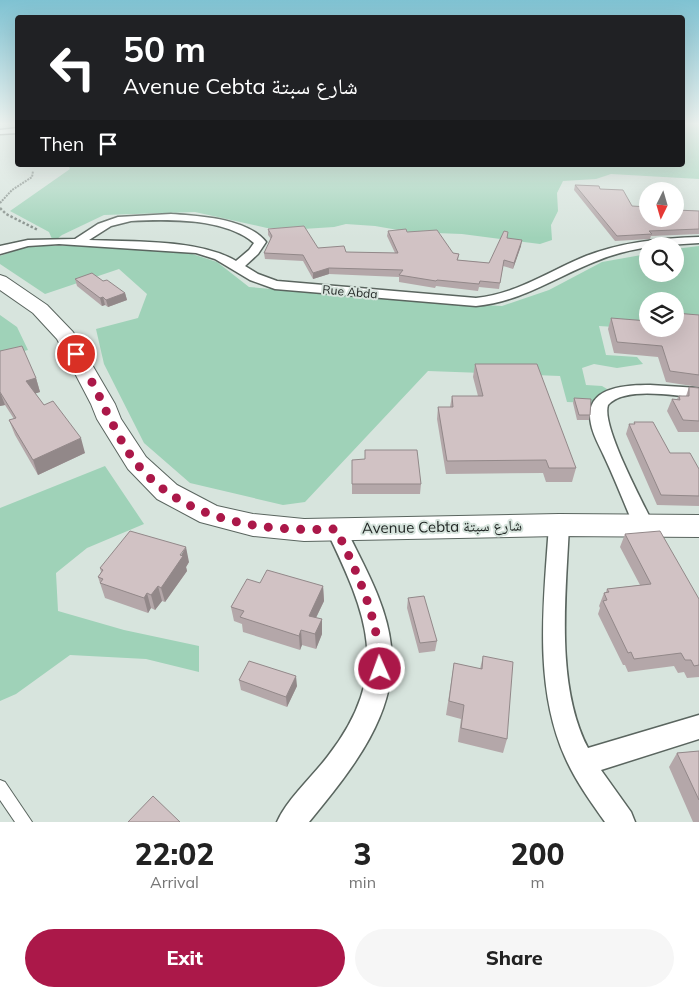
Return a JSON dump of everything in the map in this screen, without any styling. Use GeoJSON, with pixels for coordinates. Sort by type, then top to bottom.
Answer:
{"type":"FeatureCollection","features":[{"type":"Feature","properties":{"kind":"street"},"geometry":{"type":"LineString","coordinates":[[78,242],[107,224],[129,218],[179,218],[221,223],[244,230],[256,237],[260,242],[254,252],[238,267]]}},
{"type":"Feature","properties":{"kind":"street","name":"Rue Abda"},"geometry":{"type":"LineString","coordinates":[[0,250],[45,241],[197,250],[219,256],[265,282],[289,287],[461,301],[488,301],[518,293],[610,252],[647,245],[699,240]]}},
{"type":"Feature","properties":{"kind":"street","name":"Avenue Cebta شارع سبتة"},"geometry":{"type":"LineString","coordinates":[[0,281],[40,309],[66,336],[110,419],[137,463],[167,492],[210,515],[240,523],[296,530],[559,525],[699,526]]}},
{"type":"Feature","properties":{"kind":"street"},"geometry":{"type":"LineString","coordinates":[[644,526],[602,433],[598,415],[599,406],[602,401],[611,395],[627,392],[651,390],[699,393]]}},
{"type":"Feature","properties":{"kind":"street"},"geometry":{"type":"LineString","coordinates":[[559,525],[553,616],[556,663],[568,727],[582,764],[621,822]]}},
{"type":"Feature","properties":{"kind":"street"},"geometry":{"type":"LineString","coordinates":[[291,822],[350,749],[372,704],[379,677],[380,647],[369,603],[336,529]]}},
{"type":"Feature","properties":{"kind":"street"},"geometry":{"type":"LineString","coordinates":[[582,764],[699,727]]}},
{"type":"Feature","properties":{"kind":"lane"},"geometry":{"type":"LineString","coordinates":[[0,787],[24,822]]}},
{"type":"Feature","properties":{"kind":"path"},"geometry":{"type":"LineString","coordinates":[[0,203],[12,190],[32,178],[33,171]]}},
{"type":"Feature","properties":{"kind":"path"},"geometry":{"type":"LineString","coordinates":[[0,208],[6,214],[37,230],[45,241]]}},
{"type":"Feature","properties":{"kind":"green space"},"geometry":{"type":"Polygon","coordinates":[[[685,161],[699,161],[699,179],[611,174],[596,179],[563,181],[557,193],[558,211],[551,225],[552,240],[540,244],[462,234],[410,232],[375,226],[346,224],[334,227],[303,229],[267,228],[195,212],[104,215],[57,239],[52,239],[49,232],[10,211],[70,169],[69,167],[685,167],[685,161]]]}},
{"type":"Feature","properties":{"kind":"green space"},"geometry":{"type":"Polygon","coordinates":[[[29,246],[103,246],[189,253],[217,262],[249,287],[422,302],[502,306],[549,290],[602,262],[639,255],[639,282],[684,282],[684,248],[699,246],[699,322],[684,319],[684,292],[639,292],[639,328],[599,326],[606,355],[637,357],[643,364],[617,368],[594,364],[582,368],[586,385],[602,386],[607,389],[593,403],[567,402],[560,376],[428,371],[305,502],[283,505],[190,483],[144,443],[104,364],[96,329],[138,318],[147,294],[119,269],[45,294],[0,264],[0,256],[29,246]]]}},
{"type":"Feature","properties":{"kind":"green space"},"geometry":{"type":"Polygon","coordinates":[[[0,315],[17,327],[28,350],[0,357],[0,315]]]}},
{"type":"Feature","properties":{"kind":"green space"},"geometry":{"type":"Polygon","coordinates":[[[105,466],[144,524],[87,548],[56,573],[58,611],[124,630],[199,646],[199,672],[146,659],[70,655],[16,694],[0,701],[0,508],[105,466]]]}},
{"type":"Feature","properties":{"kind":"building"},"geometry":{"type":"Polygon","coordinates":[[[575,185],[623,190],[632,206],[639,206],[639,228],[684,228],[684,210],[699,211],[699,229],[649,231],[652,234],[617,236],[575,185]]]}},
{"type":"Feature","properties":{"kind":"building"},"geometry":{"type":"Polygon","coordinates":[[[304,226],[318,248],[344,246],[346,252],[398,253],[388,231],[406,229],[407,232],[437,230],[453,253],[459,254],[457,260],[489,263],[504,231],[508,232],[507,238],[522,240],[514,263],[504,260],[500,283],[480,281],[479,284],[436,281],[399,275],[403,270],[329,268],[313,273],[303,255],[264,253],[272,236],[268,229],[304,226]]]}},
{"type":"Feature","properties":{"kind":"building"},"geometry":{"type":"Polygon","coordinates":[[[92,273],[103,281],[107,280],[125,293],[106,300],[103,297],[100,298],[75,279],[92,273]]]}},
{"type":"Feature","properties":{"kind":"building"},"geometry":{"type":"Polygon","coordinates":[[[684,314],[699,315],[699,375],[670,371],[662,346],[617,342],[611,318],[639,320],[639,337],[684,337],[684,314]]]}},
{"type":"Feature","properties":{"kind":"building"},"geometry":{"type":"Polygon","coordinates":[[[22,346],[36,378],[26,381],[44,405],[53,401],[81,438],[33,460],[9,420],[16,418],[0,392],[0,351],[22,346]]]}},
{"type":"Feature","properties":{"kind":"building"},"geometry":{"type":"Polygon","coordinates":[[[475,364],[537,364],[576,468],[549,468],[546,460],[447,461],[438,407],[453,407],[452,396],[483,396],[475,364]]]}},
{"type":"Feature","properties":{"kind":"building"},"geometry":{"type":"Polygon","coordinates":[[[689,387],[699,388],[699,421],[683,420],[672,399],[680,400],[679,396],[689,396],[689,387]]]}},
{"type":"Feature","properties":{"kind":"building"},"geometry":{"type":"Polygon","coordinates":[[[574,398],[591,399],[590,415],[579,415],[574,398]]]}},
{"type":"Feature","properties":{"kind":"building"},"geometry":{"type":"Polygon","coordinates":[[[634,422],[653,422],[670,453],[690,453],[699,469],[699,496],[661,495],[629,424],[635,424],[634,422]]]}},
{"type":"Feature","properties":{"kind":"building"},"geometry":{"type":"Polygon","coordinates":[[[365,450],[417,450],[421,484],[352,484],[352,460],[365,459],[365,450]]]}},
{"type":"Feature","properties":{"kind":"building"},"geometry":{"type":"Polygon","coordinates":[[[130,531],[186,547],[180,555],[183,556],[161,588],[158,586],[151,595],[147,593],[144,598],[100,583],[103,579],[98,577],[103,570],[100,568],[130,531]]]}},
{"type":"Feature","properties":{"kind":"building"},"geometry":{"type":"Polygon","coordinates":[[[660,531],[699,599],[699,665],[694,666],[691,660],[685,660],[681,653],[634,659],[631,652],[628,653],[603,601],[607,600],[604,593],[609,592],[607,589],[651,584],[625,534],[660,531]]]}},
{"type":"Feature","properties":{"kind":"building"},"geometry":{"type":"Polygon","coordinates":[[[267,570],[323,586],[309,616],[322,619],[315,634],[301,630],[299,636],[240,617],[244,611],[231,607],[247,579],[260,583],[267,570]]]}},
{"type":"Feature","properties":{"kind":"building"},"geometry":{"type":"Polygon","coordinates":[[[424,596],[437,641],[420,643],[408,598],[424,596]]]}},
{"type":"Feature","properties":{"kind":"building"},"geometry":{"type":"Polygon","coordinates":[[[483,656],[513,662],[507,739],[461,728],[464,705],[449,701],[454,663],[482,669],[483,656]]]}},
{"type":"Feature","properties":{"kind":"building"},"geometry":{"type":"Polygon","coordinates":[[[249,661],[296,676],[286,697],[239,680],[249,661]]]}},
{"type":"Feature","properties":{"kind":"building"},"geometry":{"type":"Polygon","coordinates":[[[699,751],[699,800],[677,753],[699,751]]]}},
{"type":"Feature","properties":{"kind":"building"},"geometry":{"type":"Polygon","coordinates":[[[153,796],[180,822],[128,822],[153,796]]]}},
{"type":"Feature","properties":{"kind":"route"},"geometry":{"type":"LineString","coordinates":[[76,354],[110,419],[137,463],[167,492],[210,515],[240,523],[304,530],[336,529],[369,603],[380,647],[380,669]]}}]}
